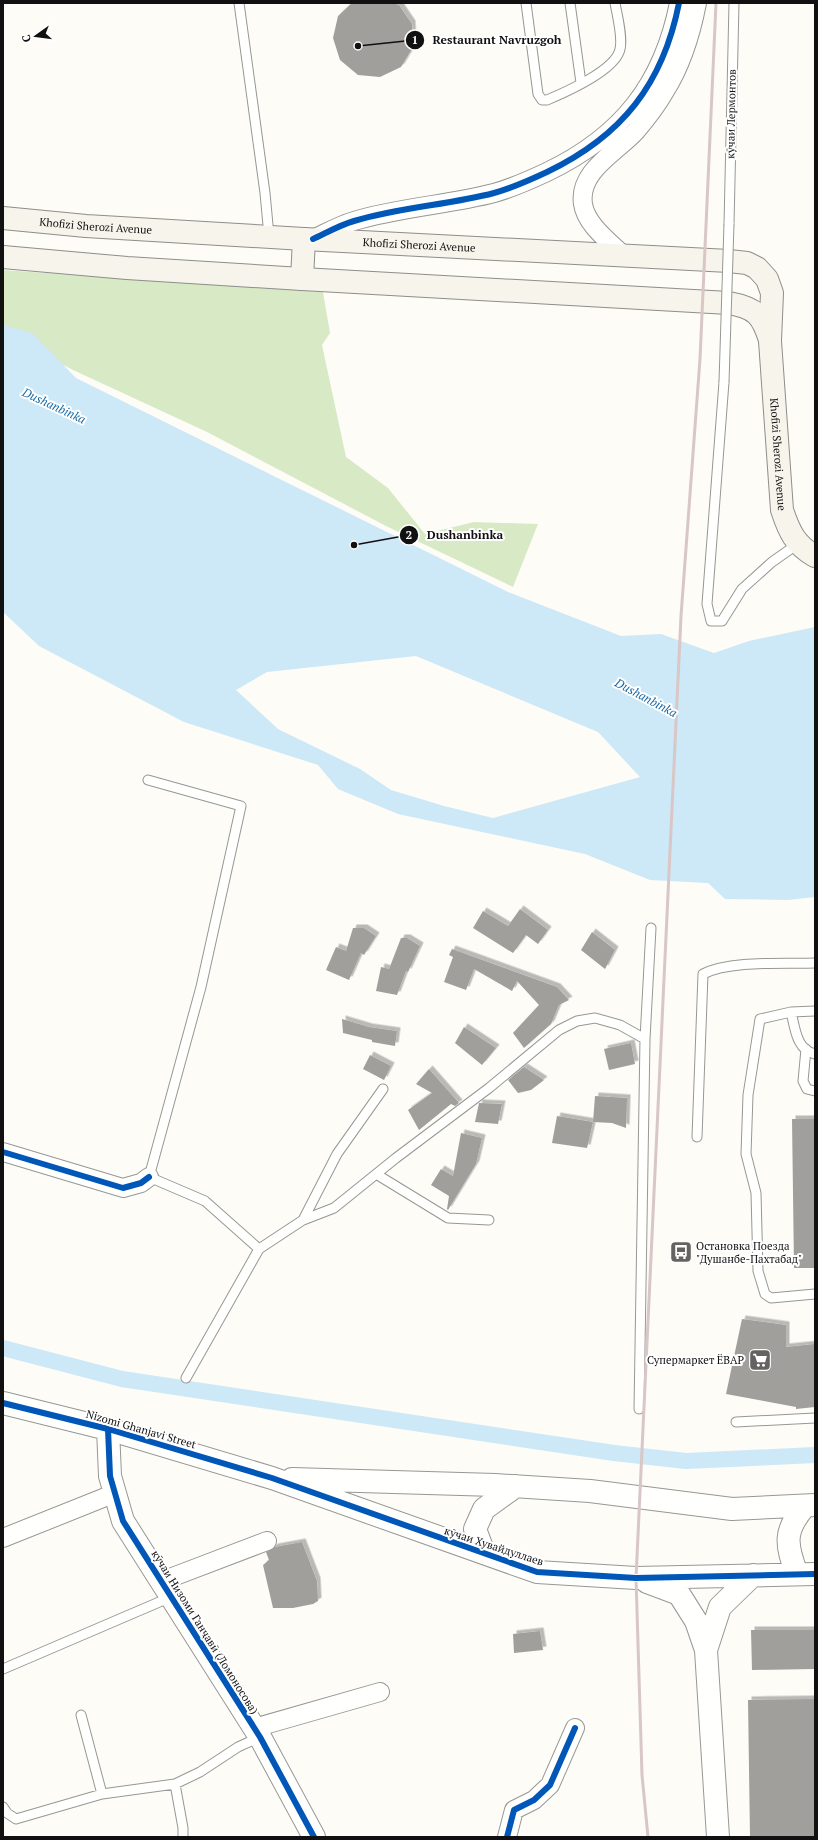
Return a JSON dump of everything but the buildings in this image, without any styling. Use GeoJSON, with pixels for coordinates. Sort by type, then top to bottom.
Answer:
{"type":"FeatureCollection","features":[{"type":"Feature","properties":{"kind":"main road","name":"Khofizi Sherozi Avenue"},"geometry":{"type":"LineString","coordinates":[[3,218],[86,226],[740,262],[752,265],[763,273],[772,293],[770,341],[782,510],[790,534],[807,550]]}},
{"type":"Feature","properties":{"kind":"main road"},"geometry":{"type":"LineString","coordinates":[[302,279],[309,239]]}},
{"type":"Feature","properties":{"kind":"main road","name":"Khofizi Sherozi Avenue"},"geometry":{"type":"LineString","coordinates":[[3,257],[114,267],[302,279],[730,303],[746,307],[760,316],[770,341]]}},
{"type":"Feature","properties":{"kind":"street"},"geometry":{"type":"LineString","coordinates":[[309,239],[354,220],[477,196],[510,188],[556,167],[586,151],[617,126],[633,108],[647,87],[669,44],[679,3]]}},
{"type":"Feature","properties":{"kind":"street"},"geometry":{"type":"LineString","coordinates":[[624,256],[588,216],[583,204],[585,184],[597,166],[636,131],[666,90],[686,49],[697,3]]}},
{"type":"Feature","properties":{"kind":"street"},"geometry":{"type":"LineString","coordinates":[[3,1152],[123,1188],[141,1183],[149,1177]]}},
{"type":"Feature","properties":{"kind":"street","name":"Nizomi Ghanjavi Street"},"geometry":{"type":"LineString","coordinates":[[3,1403],[108,1429],[272,1478]]}},
{"type":"Feature","properties":{"kind":"street","name":"кӯчаи Низоми Ганҷавӣ (Ломоносова)"},"geometry":{"type":"LineString","coordinates":[[108,1429],[110,1476],[123,1520],[257,1733],[314,1837]]}},
{"type":"Feature","properties":{"kind":"street"},"geometry":{"type":"LineString","coordinates":[[272,1478],[516,1486],[590,1491],[732,1509],[810,1505]]}},
{"type":"Feature","properties":{"kind":"street","name":"кӯчаи Хувайдуллаев"},"geometry":{"type":"LineString","coordinates":[[272,1478],[417,1531],[537,1572],[636,1578],[806,1574]]}},
{"type":"Feature","properties":{"kind":"street"},"geometry":{"type":"LineString","coordinates":[[484,1553],[476,1529],[484,1509],[516,1486]]}},
{"type":"Feature","properties":{"kind":"street"},"geometry":{"type":"LineString","coordinates":[[3,1538],[115,1492]]}},
{"type":"Feature","properties":{"kind":"street"},"geometry":{"type":"LineString","coordinates":[[806,1574],[791,1558],[788,1538],[794,1519],[810,1505]]}},
{"type":"Feature","properties":{"kind":"street"},"geometry":{"type":"LineString","coordinates":[[167,1589],[267,1541]]}},
{"type":"Feature","properties":{"kind":"street"},"geometry":{"type":"LineString","coordinates":[[706,1650],[720,1608],[754,1576]]}},
{"type":"Feature","properties":{"kind":"street"},"geometry":{"type":"LineString","coordinates":[[636,1578],[679,1594],[696,1621],[706,1650],[718,1837]]}},
{"type":"Feature","properties":{"kind":"street"},"geometry":{"type":"LineString","coordinates":[[257,1733],[380,1692]]}},
{"type":"Feature","properties":{"kind":"street"},"geometry":{"type":"LineString","coordinates":[[507,1837],[514,1810],[534,1800],[550,1785],[575,1728]]}},
{"type":"Feature","properties":{"kind":"lane"},"geometry":{"type":"LineString","coordinates":[[239,3],[265,193],[269,236]]}},
{"type":"Feature","properties":{"kind":"lane"},"geometry":{"type":"LineString","coordinates":[[526,3],[539,98],[547,100],[581,83],[609,65],[620,49],[615,3]]}},
{"type":"Feature","properties":{"kind":"lane"},"geometry":{"type":"LineString","coordinates":[[570,3],[581,83]]}},
{"type":"Feature","properties":{"kind":"lane","name":"кӯчаи Лермонтов"},"geometry":{"type":"LineString","coordinates":[[734,3],[730,224],[724,382],[707,604],[711,621],[722,621],[742,589],[772,562],[807,550]]}},
{"type":"Feature","properties":{"kind":"lane"},"geometry":{"type":"LineString","coordinates":[[148,780],[241,806],[201,987],[149,1177],[204,1201],[259,1249]]}},
{"type":"Feature","properties":{"kind":"lane"},"geometry":{"type":"LineString","coordinates":[[639,1409],[645,1039],[651,928]]}},
{"type":"Feature","properties":{"kind":"lane"},"geometry":{"type":"LineString","coordinates":[[697,1137],[702,974],[713,969],[737,965],[815,963]]}},
{"type":"Feature","properties":{"kind":"lane"},"geometry":{"type":"LineString","coordinates":[[815,1011],[791,1012],[760,1019],[748,1095],[746,1154],[756,1194],[758,1271],[765,1294],[771,1298],[815,1294]]}},
{"type":"Feature","properties":{"kind":"lane"},"geometry":{"type":"LineString","coordinates":[[791,1012],[797,1040],[806,1049],[815,1054]]}},
{"type":"Feature","properties":{"kind":"lane"},"geometry":{"type":"LineString","coordinates":[[186,1378],[259,1249],[303,1220],[334,1208],[489,1088],[559,1030],[577,1021],[595,1018],[620,1025],[645,1039]]}},
{"type":"Feature","properties":{"kind":"lane"},"geometry":{"type":"LineString","coordinates":[[806,1049],[803,1081],[807,1089],[815,1091]]}},
{"type":"Feature","properties":{"kind":"lane"},"geometry":{"type":"LineString","coordinates":[[303,1220],[337,1154],[383,1089]]}},
{"type":"Feature","properties":{"kind":"lane"},"geometry":{"type":"LineString","coordinates":[[376,1174],[448,1218],[489,1220]]}},
{"type":"Feature","properties":{"kind":"lane"},"geometry":{"type":"LineString","coordinates":[[736,1422],[815,1418]]}},
{"type":"Feature","properties":{"kind":"lane"},"geometry":{"type":"LineString","coordinates":[[3,1668],[167,1589]]}},
{"type":"Feature","properties":{"kind":"lane"},"geometry":{"type":"LineString","coordinates":[[81,1716],[102,1794]]}},
{"type":"Feature","properties":{"kind":"lane"},"geometry":{"type":"LineString","coordinates":[[3,1807],[7,1813],[16,1819],[102,1794],[174,1784],[200,1772],[257,1733]]}},
{"type":"Feature","properties":{"kind":"lane"},"geometry":{"type":"LineString","coordinates":[[174,1784],[183,1828],[183,1837]]}},
{"type":"Feature","properties":{"kind":"green space"},"geometry":{"type":"Polygon","coordinates":[[[3,270],[323,292],[330,333],[322,345],[346,457],[388,488],[425,534],[474,522],[538,524],[513,587],[386,526],[207,432],[73,370],[13,339],[3,336],[3,270]]]}},
{"type":"Feature","properties":{"kind":"water"},"geometry":{"type":"Polygon","coordinates":[[[3,325],[32,333],[76,378],[508,592],[621,636],[661,634],[714,653],[749,641],[815,627],[815,897],[788,900],[725,899],[708,883],[650,880],[585,854],[398,814],[338,789],[318,765],[184,722],[39,646],[3,612],[3,325]],[[416,656],[267,672],[236,690],[278,729],[360,769],[391,790],[444,806],[493,818],[640,777],[598,732],[416,656]]]}},
{"type":"Feature","properties":{"kind":"waterway"},"geometry":{"type":"LineString","coordinates":[[3,1348],[122,1379],[614,1453],[686,1461],[815,1455]]}},
{"type":"Feature","properties":{"kind":"railway"},"geometry":{"type":"LineString","coordinates":[[648,1837],[642,1775],[636,1578],[681,616],[700,359],[716,3]]}},
{"type":"Feature","properties":{"kind":"cycle path"},"geometry":{"type":"LineString","coordinates":[[313,239],[354,221],[371,216],[477,197],[501,191],[541,175],[574,158],[597,142],[618,124],[650,83],[662,59],[672,32],[679,3]]}},
{"type":"Feature","properties":{"kind":"cycle path"},"geometry":{"type":"LineString","coordinates":[[3,1152],[123,1188],[141,1183],[149,1177]]}},
{"type":"Feature","properties":{"kind":"cycle path"},"geometry":{"type":"LineString","coordinates":[[3,1403],[108,1429],[272,1478],[537,1572],[636,1578],[815,1574]]}},
{"type":"Feature","properties":{"kind":"cycle path"},"geometry":{"type":"LineString","coordinates":[[108,1429],[110,1476],[123,1521],[260,1737],[314,1837]]}},
{"type":"Feature","properties":{"kind":"cycle path"},"geometry":{"type":"LineString","coordinates":[[507,1837],[514,1810],[534,1800],[550,1785],[575,1728]]}},
{"type":"Feature","properties":{"kind":"place","name":"Restaurant Navruzgoh"},"geometry":{"type":"Point","coordinates":[358,46]}},
{"type":"Feature","properties":{"kind":"place","name":"Dushanbinka"},"geometry":{"type":"Point","coordinates":[354,545]}},
{"type":"Feature","properties":{"kind":"place","name":"Остановка Поезда \"Душанбе-Пахтабад\""},"geometry":{"type":"Point","coordinates":[681,1252]}},
{"type":"Feature","properties":{"kind":"place","name":"Супермаркет ЁВАР"},"geometry":{"type":"Point","coordinates":[760,1360]}}]}
